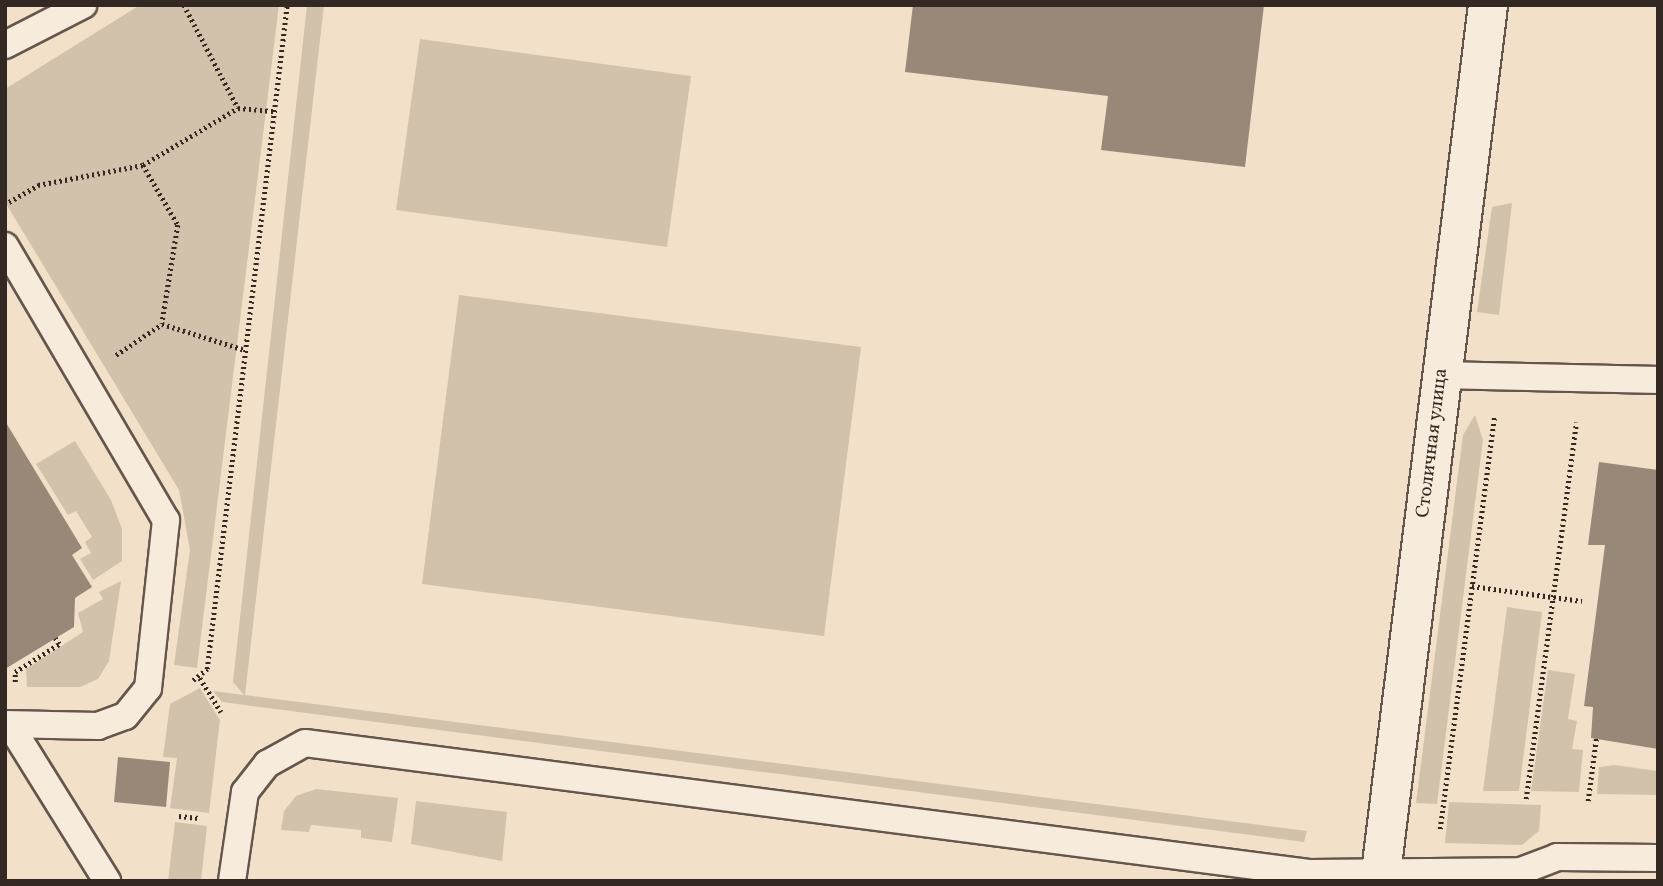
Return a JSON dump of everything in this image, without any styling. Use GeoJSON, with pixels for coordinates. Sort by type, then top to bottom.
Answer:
{"type":"FeatureCollection","features":[{"type":"Feature","properties":{"kind":"street","name":"Столичная улица"},"geometry":{"type":"LineString","coordinates":[[1381,875],[1488,5]]}},
{"type":"Feature","properties":{"kind":"lane"},"geometry":{"type":"LineString","coordinates":[[5,45],[83,5]]}},
{"type":"Feature","properties":{"kind":"lane"},"geometry":{"type":"LineString","coordinates":[[5,246],[166,520],[148,688],[125,716],[98,726],[8,725]]}},
{"type":"Feature","properties":{"kind":"lane"},"geometry":{"type":"LineString","coordinates":[[1441,374],[1658,380]]}},
{"type":"Feature","properties":{"kind":"lane"},"geometry":{"type":"LineString","coordinates":[[8,725],[107,881]]}},
{"type":"Feature","properties":{"kind":"lane"},"geometry":{"type":"LineString","coordinates":[[232,881],[245,792],[267,764],[305,743],[1309,873],[1381,875],[1521,871],[1557,856],[1658,858]]}},
{"type":"Feature","properties":{"kind":"path"},"geometry":{"type":"LineString","coordinates":[[184,5],[238,108]]}},
{"type":"Feature","properties":{"kind":"path"},"geometry":{"type":"LineString","coordinates":[[187,682],[200,678],[206,669],[287,5]]}},
{"type":"Feature","properties":{"kind":"path"},"geometry":{"type":"LineString","coordinates":[[5,204],[38,185],[143,165],[238,108],[275,111]]}},
{"type":"Feature","properties":{"kind":"path"},"geometry":{"type":"LineString","coordinates":[[81,373],[104,363],[162,324],[178,225],[143,165]]}},
{"type":"Feature","properties":{"kind":"path"},"geometry":{"type":"LineString","coordinates":[[162,324],[245,349]]}},
{"type":"Feature","properties":{"kind":"path"},"geometry":{"type":"LineString","coordinates":[[1438,840],[1494,417]]}},
{"type":"Feature","properties":{"kind":"path"},"geometry":{"type":"LineString","coordinates":[[1526,799],[1577,418]]}},
{"type":"Feature","properties":{"kind":"path"},"geometry":{"type":"LineString","coordinates":[[1472,586],[1582,601]]}},
{"type":"Feature","properties":{"kind":"path"},"geometry":{"type":"LineString","coordinates":[[15,693],[15,672],[59,644],[55,638]]}},
{"type":"Feature","properties":{"kind":"path"},"geometry":{"type":"LineString","coordinates":[[200,678],[221,712]]}},
{"type":"Feature","properties":{"kind":"path"},"geometry":{"type":"LineString","coordinates":[[1588,801],[1596,738]]}},
{"type":"Feature","properties":{"kind":"path"},"geometry":{"type":"LineString","coordinates":[[179,816],[208,819]]}},
{"type":"Feature","properties":{"kind":"shaded area"},"geometry":{"type":"Polygon","coordinates":[[[140,5],[279,5],[197,668],[174,665],[190,550],[179,490],[5,202],[5,89],[140,5]]]}},
{"type":"Feature","properties":{"kind":"shaded area"},"geometry":{"type":"Polygon","coordinates":[[[307,5],[324,5],[245,695],[1307,831],[1304,842],[222,702],[213,691],[244,695],[233,682],[307,5]]]}},
{"type":"Feature","properties":{"kind":"shaded area"},"geometry":{"type":"Polygon","coordinates":[[[420,39],[691,76],[667,247],[396,210],[420,39]]]}},
{"type":"Feature","properties":{"kind":"shaded area"},"geometry":{"type":"Polygon","coordinates":[[[1512,203],[1499,315],[1477,312],[1492,207],[1512,203]]]}},
{"type":"Feature","properties":{"kind":"shaded area"},"geometry":{"type":"Polygon","coordinates":[[[459,295],[861,347],[824,636],[422,584],[459,295]]]}},
{"type":"Feature","properties":{"kind":"shaded area"},"geometry":{"type":"Polygon","coordinates":[[[1475,415],[1483,440],[1437,804],[1416,803],[1463,435],[1475,415]]]}},
{"type":"Feature","properties":{"kind":"shaded area"},"geometry":{"type":"Polygon","coordinates":[[[75,441],[111,500],[122,529],[122,561],[93,580],[80,559],[91,553],[85,542],[92,537],[76,511],[68,515],[36,464],[75,441]]]}},
{"type":"Feature","properties":{"kind":"shaded area"},"geometry":{"type":"Polygon","coordinates":[[[121,581],[109,661],[98,679],[80,687],[27,687],[26,669],[83,632],[78,613],[103,599],[99,592],[121,581]]]}},
{"type":"Feature","properties":{"kind":"shaded area"},"geometry":{"type":"Polygon","coordinates":[[[1507,607],[1542,612],[1519,791],[1483,791],[1507,607]]]}},
{"type":"Feature","properties":{"kind":"shaded area"},"geometry":{"type":"Polygon","coordinates":[[[1548,670],[1575,674],[1568,719],[1577,721],[1572,749],[1583,750],[1579,792],[1531,791],[1548,670]]]}},
{"type":"Feature","properties":{"kind":"shaded area"},"geometry":{"type":"Polygon","coordinates":[[[200,688],[220,720],[209,813],[170,808],[177,758],[163,757],[170,704],[200,688]]]}},
{"type":"Feature","properties":{"kind":"shaded area"},"geometry":{"type":"Polygon","coordinates":[[[1614,765],[1658,771],[1658,795],[1597,794],[1599,767],[1614,765]]]}},
{"type":"Feature","properties":{"kind":"shaded area"},"geometry":{"type":"Polygon","coordinates":[[[316,789],[398,798],[392,842],[361,838],[361,830],[311,825],[309,832],[281,830],[284,811],[296,796],[316,789]]]}},
{"type":"Feature","properties":{"kind":"shaded area"},"geometry":{"type":"Polygon","coordinates":[[[416,801],[507,812],[502,861],[411,844],[416,801]]]}},
{"type":"Feature","properties":{"kind":"shaded area"},"geometry":{"type":"Polygon","coordinates":[[[1449,802],[1541,805],[1539,831],[1522,845],[1445,843],[1449,802]]]}},
{"type":"Feature","properties":{"kind":"shaded area"},"geometry":{"type":"Polygon","coordinates":[[[175,822],[207,826],[201,881],[168,881],[175,822]]]}},
{"type":"Feature","properties":{"kind":"building"},"geometry":{"type":"Polygon","coordinates":[[[913,5],[1264,5],[1245,167],[1101,150],[1108,96],[905,72],[913,5]]]}},
{"type":"Feature","properties":{"kind":"building"},"geometry":{"type":"Polygon","coordinates":[[[5,421],[82,548],[72,555],[92,587],[75,598],[74,627],[5,669],[5,421]]]}},
{"type":"Feature","properties":{"kind":"building"},"geometry":{"type":"Polygon","coordinates":[[[1599,462],[1658,470],[1658,749],[1591,738],[1593,707],[1584,706],[1605,545],[1588,545],[1599,462]]]}},
{"type":"Feature","properties":{"kind":"building"},"geometry":{"type":"Polygon","coordinates":[[[118,757],[170,762],[166,807],[114,802],[118,757]]]}}]}
